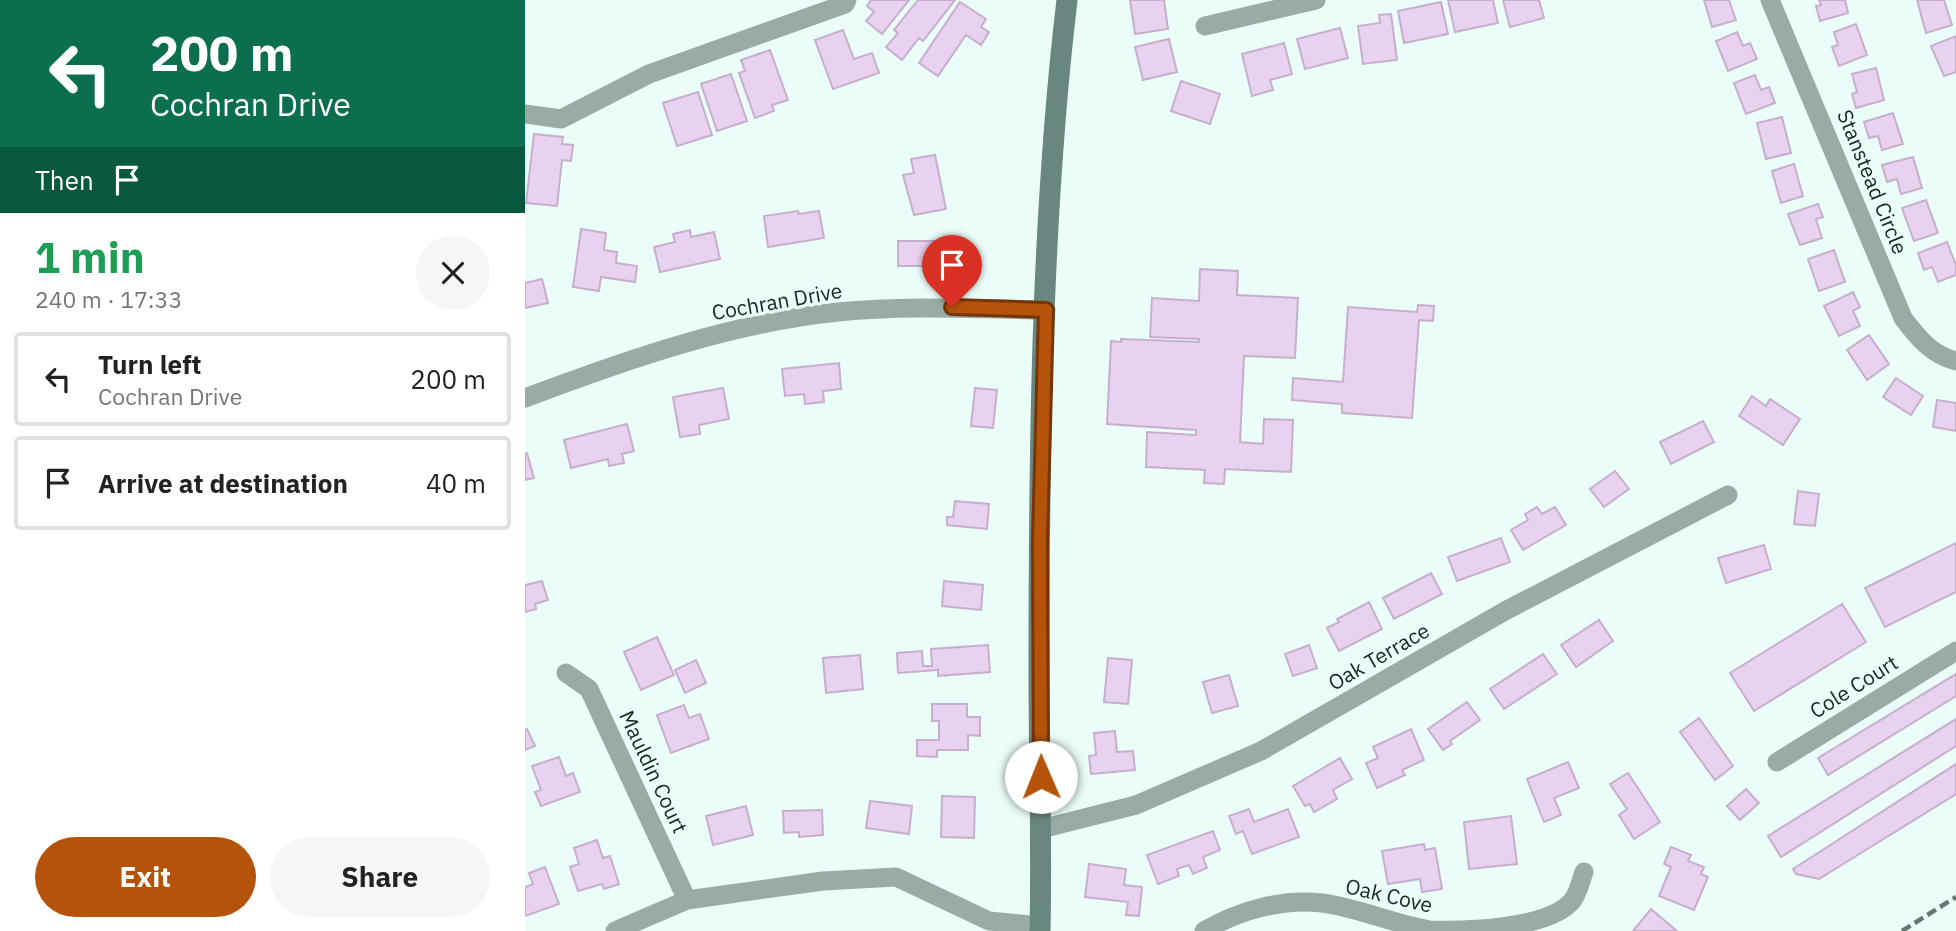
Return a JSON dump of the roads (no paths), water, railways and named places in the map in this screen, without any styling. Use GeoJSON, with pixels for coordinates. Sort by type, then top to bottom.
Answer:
{"type":"FeatureCollection","features":[{"type":"Feature","properties":{"kind":"street"},"geometry":{"type":"LineString","coordinates":[[525,115],[561,119],[649,74],[845,4],[847,0]]}},
{"type":"Feature","properties":{"kind":"street"},"geometry":{"type":"LineString","coordinates":[[615,931],[687,900],[823,881],[896,877],[989,921],[1040,929],[1039,620],[1046,310],[1056,110],[1067,0]]}},
{"type":"Feature","properties":{"kind":"street"},"geometry":{"type":"LineString","coordinates":[[1205,26],[1316,0]]}},
{"type":"Feature","properties":{"kind":"street","name":"Stanstead Circle"},"geometry":{"type":"LineString","coordinates":[[1770,0],[1903,318],[1919,340],[1943,358],[1956,361]]}},
{"type":"Feature","properties":{"kind":"street","name":"Cochran Drive"},"geometry":{"type":"LineString","coordinates":[[525,398],[734,328],[838,312],[952,307],[1046,310]]}},
{"type":"Feature","properties":{"kind":"street","name":"Oak Terrace"},"geometry":{"type":"LineString","coordinates":[[1041,829],[1136,805],[1261,751],[1505,611],[1728,495]]}},
{"type":"Feature","properties":{"kind":"street","name":"Cole Court"},"geometry":{"type":"LineString","coordinates":[[1777,762],[1956,651]]}},
{"type":"Feature","properties":{"kind":"street","name":"Mauldin Court"},"geometry":{"type":"LineString","coordinates":[[566,673],[589,689],[687,900]]}},
{"type":"Feature","properties":{"kind":"street","name":"Oak Cove"},"geometry":{"type":"LineString","coordinates":[[1204,931],[1268,905],[1320,903],[1431,930],[1532,925],[1558,913],[1574,900],[1584,872]]}},
{"type":"Feature","properties":{"kind":"railway"},"geometry":{"type":"LineString","coordinates":[[1902,931],[1956,897]]}}]}
